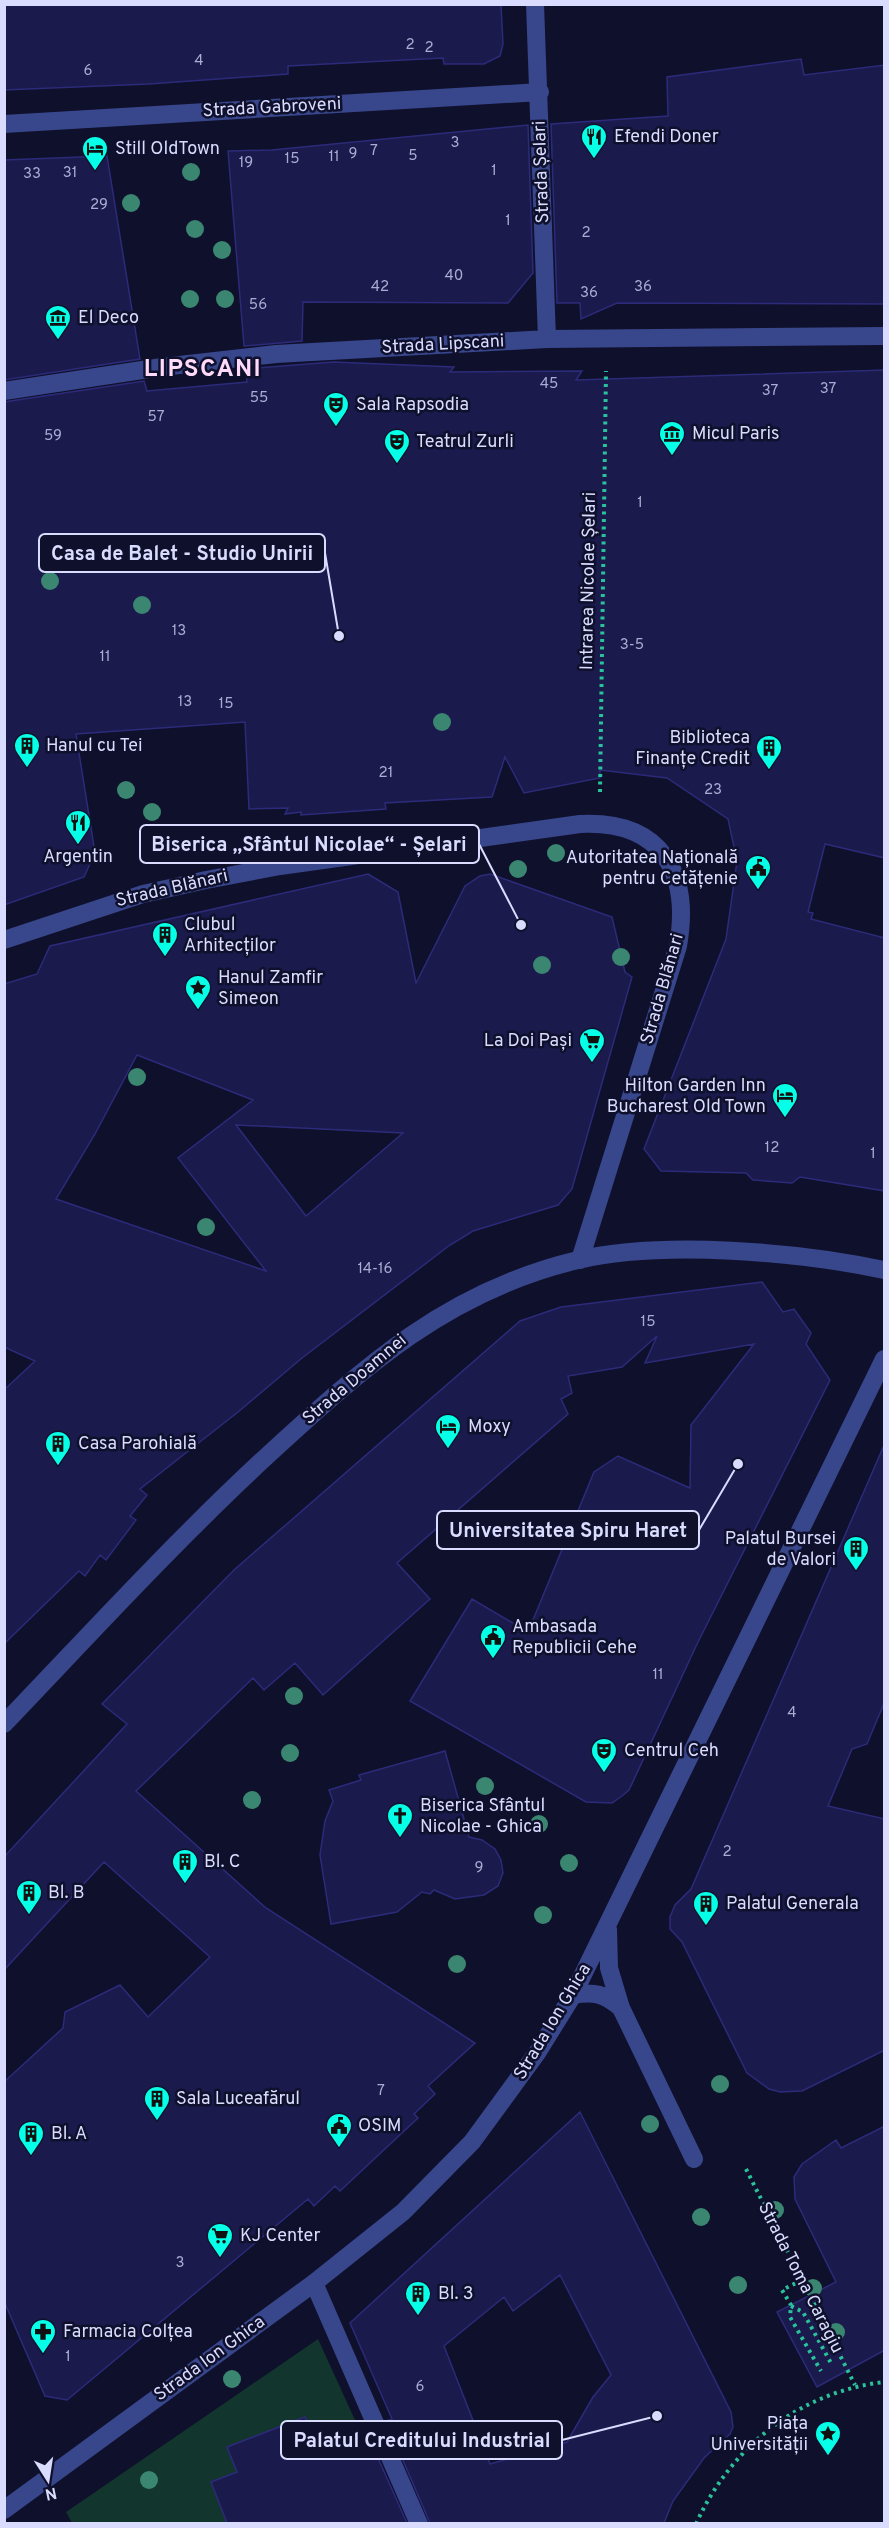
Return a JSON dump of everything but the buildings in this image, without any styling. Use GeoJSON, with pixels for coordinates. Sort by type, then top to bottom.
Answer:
{"type":"FeatureCollection","features":[{"type":"Feature","properties":{"kind":"street","name":"Strada Șelari"},"geometry":{"type":"LineString","coordinates":[[535,4],[540,92],[547,339]]}},
{"type":"Feature","properties":{"kind":"street","name":"Strada Gabroveni"},"geometry":{"type":"LineString","coordinates":[[4,124],[540,92]]}},
{"type":"Feature","properties":{"kind":"street","name":"Strada Lipscani"},"geometry":{"type":"LineString","coordinates":[[4,391],[220,359],[547,339],[885,336]]}},
{"type":"Feature","properties":{"kind":"street","name":"Strada Blănari"},"geometry":{"type":"LineString","coordinates":[[4,940],[143,894],[280,866],[599,823],[620,825],[655,844],[676,877],[681,898],[682,920],[678,946],[580,1260]]}},
{"type":"Feature","properties":{"kind":"street","name":"Strada Doamnei"},"geometry":{"type":"LineString","coordinates":[[4,1724],[196,1521],[370,1363],[413,1333],[485,1292],[529,1275],[580,1260],[630,1253],[679,1251],[749,1253],[814,1259],[885,1270]]}},
{"type":"Feature","properties":{"kind":"street","name":"Strada Ion Ghica"},"geometry":{"type":"LineString","coordinates":[[4,2510],[314,2283],[403,2212],[472,2142],[537,2053],[573,1995],[885,1359]]}},
{"type":"Feature","properties":{"kind":"street"},"geometry":{"type":"LineString","coordinates":[[608,1924],[609,1968],[621,2008],[694,2159]]}},
{"type":"Feature","properties":{"kind":"street"},"geometry":{"type":"LineString","coordinates":[[573,1995],[597,1993],[607,1996],[621,2008]]}},
{"type":"Feature","properties":{"kind":"street"},"geometry":{"type":"LineString","coordinates":[[314,2283],[419,2523]]}},
{"type":"Feature","properties":{"kind":"path","name":"Intrarea Nicolae Șelari"},"geometry":{"type":"LineString","coordinates":[[599,823],[607,340]]}},
{"type":"Feature","properties":{"kind":"path","name":"Strada Toma Caragiu"},"geometry":{"type":"LineString","coordinates":[[746,2169],[855,2385]]}},
{"type":"Feature","properties":{"kind":"path"},"geometry":{"type":"LineString","coordinates":[[802,2280],[782,2290],[790,2306],[790,2317],[821,2371]]}},
{"type":"Feature","properties":{"kind":"path"},"geometry":{"type":"LineString","coordinates":[[790,2306],[803,2312],[832,2365]]}},
{"type":"Feature","properties":{"kind":"path"},"geometry":{"type":"LineString","coordinates":[[696,2523],[729,2467],[762,2435],[810,2401],[855,2385],[885,2382]]}},
{"type":"Feature","properties":{"kind":"green space"},"geometry":{"type":"Polygon","coordinates":[[[318,2339],[393,2503],[379,2509],[350,2434],[317,2447],[305,2417],[227,2447],[237,2472],[211,2482],[227,2523],[72,2523],[66,2512],[318,2339]]]}},
{"type":"Feature","properties":{"kind":"place","name":"Efendi Doner"},"geometry":{"type":"Point","coordinates":[594,160]}},
{"type":"Feature","properties":{"kind":"place","name":"Still OldTown"},"geometry":{"type":"Point","coordinates":[95,172]}},
{"type":"Feature","properties":{"kind":"place","name":"El Deco"},"geometry":{"type":"Point","coordinates":[58,341]}},
{"type":"Feature","properties":{"kind":"place","name":"Sala Rapsodia"},"geometry":{"type":"Point","coordinates":[336,428]}},
{"type":"Feature","properties":{"kind":"place","name":"Micul Paris"},"geometry":{"type":"Point","coordinates":[672,457]}},
{"type":"Feature","properties":{"kind":"place","name":"Teatrul Zurli"},"geometry":{"type":"Point","coordinates":[397,465]}},
{"type":"Feature","properties":{"kind":"place","name":"Casa de Balet - Studio Unirii"},"geometry":{"type":"Point","coordinates":[339,636]}},
{"type":"Feature","properties":{"kind":"place","name":"Hanul cu Tei"},"geometry":{"type":"Point","coordinates":[27,769]}},
{"type":"Feature","properties":{"kind":"place","name":"Biblioteca Finanțe Credit"},"geometry":{"type":"Point","coordinates":[769,771]}},
{"type":"Feature","properties":{"kind":"place","name":"Argentin"},"geometry":{"type":"Point","coordinates":[78,846]}},
{"type":"Feature","properties":{"kind":"place","name":"Autoritatea Națională pentru Cetățenie"},"geometry":{"type":"Point","coordinates":[758,891]}},
{"type":"Feature","properties":{"kind":"place","name":"Biserica „Sfântul Nicolae“ - Șelari"},"geometry":{"type":"Point","coordinates":[521,925]}},
{"type":"Feature","properties":{"kind":"place","name":"Clubul Arhitecților"},"geometry":{"type":"Point","coordinates":[165,958]}},
{"type":"Feature","properties":{"kind":"place","name":"Hanul Zamfir Simeon"},"geometry":{"type":"Point","coordinates":[198,1011]}},
{"type":"Feature","properties":{"kind":"place","name":"La Doi Pași"},"geometry":{"type":"Point","coordinates":[592,1064]}},
{"type":"Feature","properties":{"kind":"place","name":"Hilton Garden Inn Bucharest Old Town"},"geometry":{"type":"Point","coordinates":[785,1119]}},
{"type":"Feature","properties":{"kind":"place","name":"Moxy"},"geometry":{"type":"Point","coordinates":[448,1450]}},
{"type":"Feature","properties":{"kind":"place","name":"Universitatea Spiru Haret"},"geometry":{"type":"Point","coordinates":[738,1464]}},
{"type":"Feature","properties":{"kind":"place","name":"Casa Parohială"},"geometry":{"type":"Point","coordinates":[58,1467]}},
{"type":"Feature","properties":{"kind":"place","name":"Palatul Bursei de Valori"},"geometry":{"type":"Point","coordinates":[856,1572]}},
{"type":"Feature","properties":{"kind":"place","name":"Ambasada Republicii Cehe"},"geometry":{"type":"Point","coordinates":[493,1660]}},
{"type":"Feature","properties":{"kind":"place","name":"Centrul Ceh"},"geometry":{"type":"Point","coordinates":[604,1774]}},
{"type":"Feature","properties":{"kind":"place","name":"Biserica Sfântul Nicolae - Ghica"},"geometry":{"type":"Point","coordinates":[400,1839]}},
{"type":"Feature","properties":{"kind":"place","name":"Bl. C"},"geometry":{"type":"Point","coordinates":[185,1885]}},
{"type":"Feature","properties":{"kind":"place","name":"Bl. B"},"geometry":{"type":"Point","coordinates":[29,1916]}},
{"type":"Feature","properties":{"kind":"place","name":"Palatul Generala"},"geometry":{"type":"Point","coordinates":[706,1927]}},
{"type":"Feature","properties":{"kind":"place","name":"Sala Luceafărul"},"geometry":{"type":"Point","coordinates":[157,2122]}},
{"type":"Feature","properties":{"kind":"place","name":"OSIM"},"geometry":{"type":"Point","coordinates":[339,2149]}},
{"type":"Feature","properties":{"kind":"place","name":"Bl. A"},"geometry":{"type":"Point","coordinates":[31,2157]}},
{"type":"Feature","properties":{"kind":"place","name":"KJ Center"},"geometry":{"type":"Point","coordinates":[220,2259]}},
{"type":"Feature","properties":{"kind":"place","name":"Bl. 3"},"geometry":{"type":"Point","coordinates":[418,2317]}},
{"type":"Feature","properties":{"kind":"place","name":"Farmacia Colțea"},"geometry":{"type":"Point","coordinates":[43,2355]}},
{"type":"Feature","properties":{"kind":"place","name":"Palatul Creditului Industrial"},"geometry":{"type":"Point","coordinates":[657,2416]}},
{"type":"Feature","properties":{"kind":"place","name":"Piața Universității"},"geometry":{"type":"Point","coordinates":[828,2457]}},
{"type":"Feature","properties":{"kind":"district","name":"LIPSCANI"},"geometry":{"type":"Point","coordinates":[203,370]}}]}
